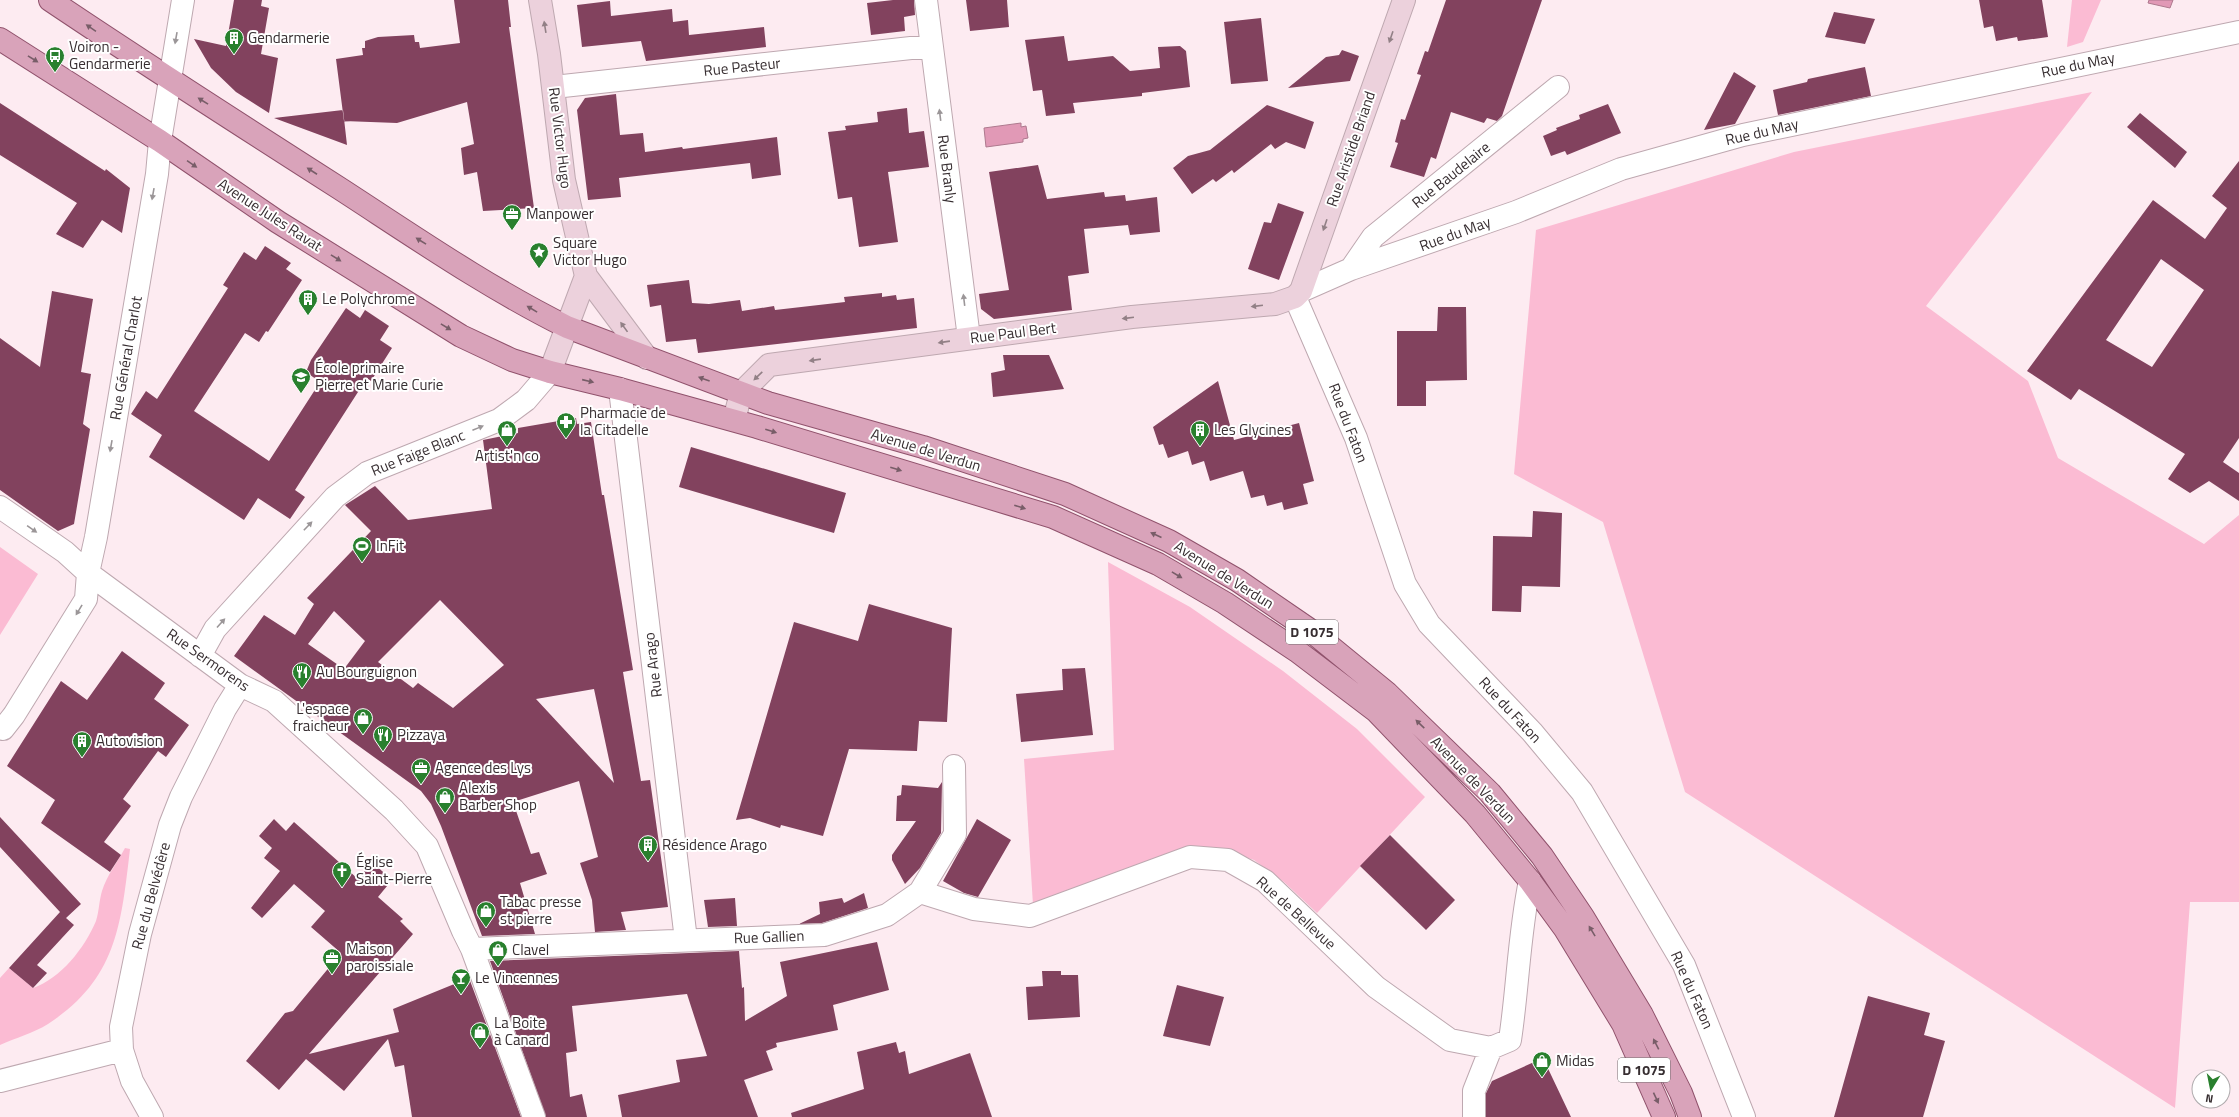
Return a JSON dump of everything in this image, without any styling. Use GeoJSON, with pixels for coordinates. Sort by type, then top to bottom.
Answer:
{"type":"FeatureCollection","features":[{"type":"Feature","properties":{"kind":"main road"},"geometry":{"type":"LineString","coordinates":[[50,0],[170,81],[403,230],[536,311],[567,327],[586,276]]}},
{"type":"Feature","properties":{"kind":"main road","name":"Rue Victor Hugo"},"geometry":{"type":"LineString","coordinates":[[540,0],[554,87],[564,180],[586,276],[647,358]]}},
{"type":"Feature","properties":{"kind":"main road","name":"Rue Aristide Briand"},"geometry":{"type":"LineString","coordinates":[[1298,294],[1404,0]]}},
{"type":"Feature","properties":{"kind":"main road","name":"Avenue Jules Ravat"},"geometry":{"type":"LineString","coordinates":[[0,39],[160,142],[278,222],[461,336],[512,360],[550,372]]}},
{"type":"Feature","properties":{"kind":"main road","name":"Rue Paul Bert"},"geometry":{"type":"LineString","coordinates":[[741,393],[769,365],[1132,317],[1275,304],[1298,294]]}},
{"type":"Feature","properties":{"kind":"main road","name":"Avenue de Verdun"},"geometry":{"type":"LineString","coordinates":[[567,327],[768,403],[923,447],[1065,494],[1169,541],[1237,580],[1310,630],[1387,693],[1410,715],[1490,793],[1542,856],[1583,917],[1642,1015],[1681,1093],[1690,1117]]}},
{"type":"Feature","properties":{"kind":"main road","name":"Rue Faige Blanc"},"geometry":{"type":"LineString","coordinates":[[550,372],[567,327]]}},
{"type":"Feature","properties":{"kind":"main road","name":"Avenue de Verdun"},"geometry":{"type":"LineString","coordinates":[[550,372],[620,389],[734,420],[1053,517],[1158,564],[1225,603],[1297,651],[1376,711],[1475,814],[1530,881],[1565,929],[1623,1024],[1664,1117]]}},
{"type":"Feature","properties":{"kind":"main road"},"geometry":{"type":"LineString","coordinates":[[734,420],[741,393]]}},
{"type":"Feature","properties":{"kind":"street","name":"Rue Général Charlot"},"geometry":{"type":"LineString","coordinates":[[1,731],[14,715],[86,599],[88,573],[96,537],[154,190],[160,142],[183,0]]}},
{"type":"Feature","properties":{"kind":"street","name":"Rue Branly"},"geometry":{"type":"LineString","coordinates":[[926,0],[969,338]]}},
{"type":"Feature","properties":{"kind":"street","name":"Rue du May"},"geometry":{"type":"LineString","coordinates":[[1298,294],[1352,269],[1516,212],[1621,169],[1743,135],[2239,32]]}},
{"type":"Feature","properties":{"kind":"street","name":"Rue Pasteur"},"geometry":{"type":"LineString","coordinates":[[554,87],[911,48],[931,48]]}},
{"type":"Feature","properties":{"kind":"street","name":"Rue Baudelaire"},"geometry":{"type":"LineString","coordinates":[[1352,269],[1373,237],[1558,87]]}},
{"type":"Feature","properties":{"kind":"street","name":"Rue du Faton"},"geometry":{"type":"LineString","coordinates":[[1298,294],[1356,438],[1405,584],[1429,624],[1532,732],[1582,792],[1684,965],[1744,1117]]}},
{"type":"Feature","properties":{"kind":"street","name":"Rue Faige Blanc"},"geometry":{"type":"LineString","coordinates":[[200,656],[215,629],[335,497],[367,473],[499,420],[526,400],[550,372]]}},
{"type":"Feature","properties":{"kind":"street","name":"Rue Arago"},"geometry":{"type":"LineString","coordinates":[[620,389],[686,940]]}},
{"type":"Feature","properties":{"kind":"street","name":"Rue Sermorens"},"geometry":{"type":"LineString","coordinates":[[0,507],[65,552],[88,573],[240,685],[274,701],[394,810],[427,846],[463,932],[472,949],[534,1117]]}},
{"type":"Feature","properties":{"kind":"street","name":"Rue du Belvédère"},"geometry":{"type":"LineString","coordinates":[[152,1117],[132,1081],[122,1050],[121,1027],[140,934],[170,825],[180,797],[225,709],[240,685]]}},
{"type":"Feature","properties":{"kind":"street","name":"Rue Gallien"},"geometry":{"type":"LineString","coordinates":[[472,949],[824,935],[887,915],[920,892],[954,834],[954,766]]}},
{"type":"Feature","properties":{"kind":"street","name":"Rue de Bellevue"},"geometry":{"type":"LineString","coordinates":[[920,892],[974,909],[1030,916],[1190,857],[1228,860],[1265,881],[1376,987],[1444,1036],[1450,1040],[1491,1048]]}},
{"type":"Feature","properties":{"kind":"street"},"geometry":{"type":"LineString","coordinates":[[1474,1117],[1474,1091],[1491,1048],[1510,1040],[1515,1007],[1524,907],[1530,881]]}},
{"type":"Feature","properties":{"kind":"street"},"geometry":{"type":"LineString","coordinates":[[0,1081],[122,1050]]}},
{"type":"Feature","properties":{"kind":"shaded area"},"geometry":{"type":"Polygon","coordinates":[[[2072,0],[2101,0],[2083,42],[2067,47],[2072,0]]]}},
{"type":"Feature","properties":{"kind":"shaded area"},"geometry":{"type":"Polygon","coordinates":[[[2149,0],[2173,0],[2170,8],[2148,3],[2149,0]]]}},
{"type":"Feature","properties":{"kind":"shaded area"},"geometry":{"type":"Polygon","coordinates":[[[2092,92],[1926,306],[2028,381],[2058,458],[2204,544],[2239,515],[2239,902],[2190,902],[2175,1108],[1685,792],[1603,522],[1514,474],[1536,230],[1794,152],[2092,92]]]}},
{"type":"Feature","properties":{"kind":"shaded area"},"geometry":{"type":"Polygon","coordinates":[[[1021,123],[1021,127],[1026,126],[1028,138],[1023,139],[1023,142],[986,147],[984,128],[1021,123]]]}},
{"type":"Feature","properties":{"kind":"shaded area"},"geometry":{"type":"Polygon","coordinates":[[[0,547],[38,574],[0,635],[0,547]]]}},
{"type":"Feature","properties":{"kind":"shaded area"},"geometry":{"type":"Polygon","coordinates":[[[1108,562],[1190,607],[1283,671],[1357,729],[1425,797],[1317,913],[1284,882],[1254,860],[1216,847],[1186,848],[1033,905],[1024,759],[1114,750],[1108,562]]]}},
{"type":"Feature","properties":{"kind":"shaded area"},"geometry":{"type":"Polygon","coordinates":[[[125,848],[130,849],[123,902],[112,948],[102,969],[89,988],[71,1007],[37,1030],[0,1045],[0,978],[9,968],[33,988],[53,977],[62,970],[78,952],[91,932],[97,918],[104,885],[125,848]]]}},
{"type":"Feature","properties":{"kind":"building","name":"Gendarmerie"},"geometry":{"type":"Polygon","coordinates":[[[234,0],[262,0],[261,6],[269,8],[261,54],[278,58],[269,113],[236,92],[211,68],[194,39],[226,46],[234,0]]]}},
{"type":"Feature","properties":{"kind":"building"},"geometry":{"type":"Polygon","coordinates":[[[454,0],[508,0],[511,27],[509,27],[534,208],[483,211],[477,172],[464,175],[461,148],[474,144],[467,102],[397,123],[344,121],[336,59],[363,55],[362,48],[365,48],[365,41],[378,37],[414,35],[415,42],[419,42],[420,48],[460,43],[454,0]]]}},
{"type":"Feature","properties":{"kind":"building"},"geometry":{"type":"Polygon","coordinates":[[[893,0],[914,0],[915,15],[904,17],[905,31],[871,35],[867,3],[893,0]]]}},
{"type":"Feature","properties":{"kind":"building"},"geometry":{"type":"Polygon","coordinates":[[[966,0],[1007,0],[1009,27],[970,31],[966,0]]]}},
{"type":"Feature","properties":{"kind":"building"},"geometry":{"type":"Polygon","coordinates":[[[1446,0],[1542,0],[1502,116],[1497,121],[1487,118],[1484,123],[1451,112],[1436,159],[1431,157],[1424,177],[1390,167],[1398,143],[1395,142],[1401,119],[1405,120],[1421,75],[1417,74],[1425,51],[1428,52],[1446,0]]]}},
{"type":"Feature","properties":{"kind":"building"},"geometry":{"type":"Polygon","coordinates":[[[1979,0],[2042,0],[2048,37],[2018,41],[2017,37],[1996,41],[1993,26],[1984,28],[1979,0]]]}},
{"type":"Feature","properties":{"kind":"building"},"geometry":{"type":"Polygon","coordinates":[[[610,1],[611,16],[672,9],[673,22],[688,20],[689,35],[764,27],[766,47],[646,61],[641,41],[582,47],[577,5],[610,1]]]}},
{"type":"Feature","properties":{"kind":"building"},"geometry":{"type":"Polygon","coordinates":[[[1834,12],[1875,19],[1865,44],[1825,37],[1834,12]]]}},
{"type":"Feature","properties":{"kind":"building"},"geometry":{"type":"Polygon","coordinates":[[[1261,18],[1268,81],[1231,84],[1224,22],[1261,18]]]}},
{"type":"Feature","properties":{"kind":"building"},"geometry":{"type":"Polygon","coordinates":[[[1064,36],[1068,61],[1113,56],[1130,71],[1160,68],[1158,47],[1180,46],[1186,51],[1190,87],[1142,93],[1142,96],[1073,103],[1075,113],[1046,116],[1042,90],[1033,91],[1025,40],[1064,36]]]}},
{"type":"Feature","properties":{"kind":"building"},"geometry":{"type":"Polygon","coordinates":[[[1342,50],[1359,56],[1350,81],[1288,88],[1326,57],[1339,55],[1342,50]]]}},
{"type":"Feature","properties":{"kind":"building"},"geometry":{"type":"Polygon","coordinates":[[[1865,67],[1871,96],[1778,115],[1773,90],[1807,82],[1808,79],[1865,67]]]}},
{"type":"Feature","properties":{"kind":"building"},"geometry":{"type":"Polygon","coordinates":[[[1734,72],[1756,86],[1735,124],[1704,130],[1734,72]]]}},
{"type":"Feature","properties":{"kind":"building"},"geometry":{"type":"Polygon","coordinates":[[[616,94],[620,135],[643,133],[645,152],[682,147],[683,149],[777,137],[781,175],[752,179],[750,163],[619,178],[621,197],[588,200],[577,110],[585,98],[616,94]]]}},
{"type":"Feature","properties":{"kind":"building"},"geometry":{"type":"Polygon","coordinates":[[[0,103],[105,171],[106,169],[130,188],[122,233],[102,220],[83,248],[56,234],[77,203],[0,155],[0,103]]]}},
{"type":"Feature","properties":{"kind":"building"},"geometry":{"type":"Polygon","coordinates":[[[1608,104],[1621,133],[1567,155],[1565,151],[1551,156],[1543,136],[1557,130],[1556,128],[1580,119],[1579,115],[1608,104]]]}},
{"type":"Feature","properties":{"kind":"building"},"geometry":{"type":"Polygon","coordinates":[[[1267,105],[1314,122],[1305,149],[1286,142],[1275,149],[1271,144],[1234,173],[1232,170],[1216,182],[1213,179],[1192,194],[1173,168],[1188,156],[1210,150],[1267,105]]]}},
{"type":"Feature","properties":{"kind":"building"},"geometry":{"type":"Polygon","coordinates":[[[907,108],[909,133],[924,131],[929,167],[888,172],[898,242],[859,247],[852,197],[838,199],[828,132],[846,130],[845,126],[878,122],[877,112],[907,108]]]}},
{"type":"Feature","properties":{"kind":"building"},"geometry":{"type":"Polygon","coordinates":[[[343,110],[347,145],[274,118],[343,110]]]}},
{"type":"Feature","properties":{"kind":"building"},"geometry":{"type":"Polygon","coordinates":[[[2140,113],[2187,152],[2175,168],[2127,127],[2140,113]]]}},
{"type":"Feature","properties":{"kind":"building"},"geometry":{"type":"Polygon","coordinates":[[[2239,161],[2239,438],[2223,462],[2239,473],[2239,501],[2209,481],[2190,493],[2168,479],[2185,454],[2079,389],[2071,400],[2027,371],[2153,200],[2205,239],[2227,208],[2212,196],[2239,161]],[[2161,259],[2106,340],[2152,367],[2204,290],[2161,259]]]}},
{"type":"Feature","properties":{"kind":"building"},"geometry":{"type":"Polygon","coordinates":[[[1038,165],[1047,199],[1104,192],[1105,197],[1125,195],[1126,201],[1157,197],[1160,232],[1130,235],[1128,225],[1084,229],[1089,273],[1068,276],[1072,310],[994,319],[981,309],[979,294],[1009,290],[989,172],[1038,165]]]}},
{"type":"Feature","properties":{"kind":"building"},"geometry":{"type":"Polygon","coordinates":[[[1278,203],[1304,212],[1279,280],[1248,269],[1264,222],[1271,223],[1278,203]]]}},
{"type":"Feature","properties":{"kind":"building"},"geometry":{"type":"Polygon","coordinates":[[[265,246],[291,263],[286,269],[302,280],[268,332],[266,331],[259,342],[245,333],[194,411],[269,461],[320,382],[306,372],[311,360],[346,308],[360,318],[365,310],[389,326],[380,340],[392,348],[371,381],[367,378],[295,490],[305,497],[290,519],[258,498],[244,520],[149,457],[162,435],[131,414],[146,391],[157,399],[228,288],[223,285],[244,252],[256,260],[265,246]]]}},
{"type":"Feature","properties":{"kind":"building"},"geometry":{"type":"Polygon","coordinates":[[[689,280],[692,303],[709,304],[740,300],[742,311],[774,306],[775,310],[845,302],[844,297],[882,293],[882,297],[896,295],[897,300],[914,298],[917,328],[698,353],[696,339],[666,342],[661,305],[650,307],[647,285],[689,280]]]}},
{"type":"Feature","properties":{"kind":"building"},"geometry":{"type":"Polygon","coordinates":[[[52,291],[93,299],[81,372],[91,374],[83,424],[90,429],[74,524],[58,531],[0,490],[0,338],[40,367],[52,291]]]}},
{"type":"Feature","properties":{"kind":"building"},"geometry":{"type":"Polygon","coordinates":[[[1438,307],[1466,307],[1467,380],[1426,381],[1426,406],[1397,406],[1397,331],[1437,331],[1438,307]]]}},
{"type":"Feature","properties":{"kind":"building"},"geometry":{"type":"Polygon","coordinates":[[[1003,355],[1049,355],[1064,389],[993,397],[991,373],[1005,370],[1003,355]]]}},
{"type":"Feature","properties":{"kind":"building","name":"Les Glycines"},"geometry":{"type":"Polygon","coordinates":[[[1218,381],[1234,440],[1299,423],[1314,481],[1303,484],[1308,504],[1284,510],[1282,502],[1267,506],[1264,495],[1251,498],[1243,471],[1210,481],[1204,461],[1192,465],[1188,451],[1168,458],[1163,444],[1159,445],[1153,427],[1218,381]]]}},
{"type":"Feature","properties":{"kind":"building"},"geometry":{"type":"Polygon","coordinates":[[[576,418],[577,424],[591,422],[602,495],[604,495],[633,670],[623,672],[641,781],[650,780],[668,907],[621,912],[626,930],[595,932],[592,900],[580,863],[598,857],[579,781],[513,802],[531,854],[539,852],[547,874],[520,883],[535,934],[482,936],[441,826],[431,804],[421,791],[234,656],[264,615],[295,635],[314,604],[307,598],[371,531],[345,505],[375,486],[408,520],[492,509],[483,440],[518,433],[518,428],[576,418]],[[440,600],[378,662],[413,688],[418,683],[453,708],[504,665],[440,600]],[[334,611],[308,644],[344,669],[365,641],[334,611]],[[594,689],[536,699],[614,783],[594,689]]]}},
{"type":"Feature","properties":{"kind":"building"},"geometry":{"type":"Polygon","coordinates":[[[691,447],[846,493],[834,533],[679,487],[691,447]]]}},
{"type":"Feature","properties":{"kind":"building"},"geometry":{"type":"Polygon","coordinates":[[[1533,511],[1562,513],[1560,587],[1522,586],[1521,612],[1492,611],[1493,536],[1532,537],[1533,511]]]}},
{"type":"Feature","properties":{"kind":"building"},"geometry":{"type":"Polygon","coordinates":[[[869,604],[952,628],[947,722],[919,721],[917,751],[849,749],[823,836],[781,825],[780,828],[750,818],[736,820],[794,622],[858,641],[869,604]]]}},
{"type":"Feature","properties":{"kind":"building","name":"Autovision"},"geometry":{"type":"Polygon","coordinates":[[[122,651],[165,683],[154,699],[189,725],[166,757],[158,751],[123,799],[131,806],[104,842],[121,855],[110,872],[41,823],[55,800],[7,766],[61,681],[87,700],[122,651]]]}},
{"type":"Feature","properties":{"kind":"building"},"geometry":{"type":"Polygon","coordinates":[[[1085,668],[1093,735],[1021,742],[1016,694],[1063,690],[1062,669],[1085,668]]]}},
{"type":"Feature","properties":{"kind":"building"},"geometry":{"type":"Polygon","coordinates":[[[942,782],[941,833],[920,868],[905,884],[892,860],[892,855],[916,821],[896,821],[897,796],[901,795],[902,785],[938,788],[942,782]]]}},
{"type":"Feature","properties":{"kind":"building"},"geometry":{"type":"Polygon","coordinates":[[[0,817],[81,904],[66,918],[74,925],[37,965],[47,973],[33,988],[9,968],[60,912],[0,847],[0,817]]]}},
{"type":"Feature","properties":{"kind":"building"},"geometry":{"type":"Polygon","coordinates":[[[274,819],[286,831],[294,822],[358,879],[372,862],[392,880],[378,897],[403,919],[400,921],[413,934],[309,1054],[399,1032],[393,1009],[469,978],[521,1117],[412,1117],[404,1065],[395,1067],[388,1039],[344,1091],[306,1059],[279,1090],[246,1061],[285,1013],[293,1011],[341,953],[311,927],[325,911],[294,884],[262,918],[251,908],[280,871],[264,858],[272,848],[259,836],[274,819]]]}},
{"type":"Feature","properties":{"kind":"building"},"geometry":{"type":"Polygon","coordinates":[[[977,819],[1011,840],[978,897],[964,893],[943,881],[977,819]]]}},
{"type":"Feature","properties":{"kind":"building"},"geometry":{"type":"Polygon","coordinates":[[[1390,835],[1455,900],[1426,930],[1360,866],[1390,835]]]}},
{"type":"Feature","properties":{"kind":"building"},"geometry":{"type":"Polygon","coordinates":[[[864,893],[868,908],[822,923],[799,924],[820,914],[819,902],[842,898],[844,903],[864,893]]]}},
{"type":"Feature","properties":{"kind":"building"},"geometry":{"type":"Polygon","coordinates":[[[735,898],[737,926],[708,927],[704,900],[735,898]]]}},
{"type":"Feature","properties":{"kind":"building"},"geometry":{"type":"Polygon","coordinates":[[[877,942],[889,990],[833,1005],[838,1030],[776,1043],[777,1047],[766,1051],[773,1070],[744,1080],[758,1117],[622,1117],[618,1095],[680,1082],[676,1060],[707,1056],[687,994],[572,1006],[577,1051],[566,1053],[570,1097],[582,1094],[587,1117],[546,1117],[490,961],[739,951],[742,988],[744,987],[745,1021],[787,996],[780,962],[877,942]]]}},
{"type":"Feature","properties":{"kind":"building"},"geometry":{"type":"Polygon","coordinates":[[[1042,971],[1061,971],[1061,975],[1078,975],[1080,1017],[1028,1020],[1026,987],[1043,986],[1042,971]]]}},
{"type":"Feature","properties":{"kind":"building"},"geometry":{"type":"Polygon","coordinates":[[[1177,985],[1224,997],[1210,1046],[1163,1036],[1177,985]]]}},
{"type":"Feature","properties":{"kind":"building"},"geometry":{"type":"Polygon","coordinates":[[[1868,996],[1930,1013],[1924,1035],[1945,1041],[1923,1117],[1834,1117],[1868,996]]]}},
{"type":"Feature","properties":{"kind":"building"},"geometry":{"type":"Polygon","coordinates":[[[896,1042],[899,1053],[905,1051],[909,1074],[970,1053],[992,1117],[792,1117],[791,1113],[864,1089],[857,1052],[896,1042]]]}},
{"type":"Feature","properties":{"kind":"building"},"geometry":{"type":"Polygon","coordinates":[[[1543,1058],[1571,1117],[1486,1117],[1486,1093],[1492,1081],[1543,1058]]]}},
{"type":"Feature","properties":{"kind":"place","name":"Gendarmerie"},"geometry":{"type":"Point","coordinates":[234,55]}},
{"type":"Feature","properties":{"kind":"place","name":"Voiron - Gendarmerie"},"geometry":{"type":"Point","coordinates":[55,73]}},
{"type":"Feature","properties":{"kind":"place","name":"Manpower"},"geometry":{"type":"Point","coordinates":[512,231]}},
{"type":"Feature","properties":{"kind":"place","name":"Square Victor Hugo"},"geometry":{"type":"Point","coordinates":[539,269]}},
{"type":"Feature","properties":{"kind":"place","name":"Le Polychrome"},"geometry":{"type":"Point","coordinates":[308,316]}},
{"type":"Feature","properties":{"kind":"place","name":"École primaire Pierre et Marie Curie"},"geometry":{"type":"Point","coordinates":[301,394]}},
{"type":"Feature","properties":{"kind":"place","name":"Pharmacie de la Citadelle"},"geometry":{"type":"Point","coordinates":[566,439]}},
{"type":"Feature","properties":{"kind":"place","name":"Artist'n co"},"geometry":{"type":"Point","coordinates":[507,447]}},
{"type":"Feature","properties":{"kind":"place","name":"Les Glycines"},"geometry":{"type":"Point","coordinates":[1200,447]}},
{"type":"Feature","properties":{"kind":"place","name":"InFit"},"geometry":{"type":"Point","coordinates":[362,563]}},
{"type":"Feature","properties":{"kind":"place","name":"Au Bourguignon"},"geometry":{"type":"Point","coordinates":[302,689]}},
{"type":"Feature","properties":{"kind":"place","name":"L'espace fraicheur"},"geometry":{"type":"Point","coordinates":[363,735]}},
{"type":"Feature","properties":{"kind":"place","name":"Pizzaya"},"geometry":{"type":"Point","coordinates":[383,752]}},
{"type":"Feature","properties":{"kind":"place","name":"Autovision"},"geometry":{"type":"Point","coordinates":[82,758]}},
{"type":"Feature","properties":{"kind":"place","name":"Agence des Lys"},"geometry":{"type":"Point","coordinates":[421,785]}},
{"type":"Feature","properties":{"kind":"place","name":"Alexis Barber Shop"},"geometry":{"type":"Point","coordinates":[445,814]}},
{"type":"Feature","properties":{"kind":"place","name":"Résidence Arago"},"geometry":{"type":"Point","coordinates":[648,862]}},
{"type":"Feature","properties":{"kind":"place","name":"Église Saint-Pierre"},"geometry":{"type":"Point","coordinates":[342,888]}},
{"type":"Feature","properties":{"kind":"place","name":"Tabac presse st pierre"},"geometry":{"type":"Point","coordinates":[486,928]}},
{"type":"Feature","properties":{"kind":"place","name":"Clavel"},"geometry":{"type":"Point","coordinates":[498,967]}},
{"type":"Feature","properties":{"kind":"place","name":"Maison paroissiale"},"geometry":{"type":"Point","coordinates":[332,975]}},
{"type":"Feature","properties":{"kind":"place","name":"Le Vincennes"},"geometry":{"type":"Point","coordinates":[461,995]}},
{"type":"Feature","properties":{"kind":"place","name":"La Boite à Canard"},"geometry":{"type":"Point","coordinates":[480,1049]}},
{"type":"Feature","properties":{"kind":"place","name":"Midas"},"geometry":{"type":"Point","coordinates":[1542,1078]}}]}
